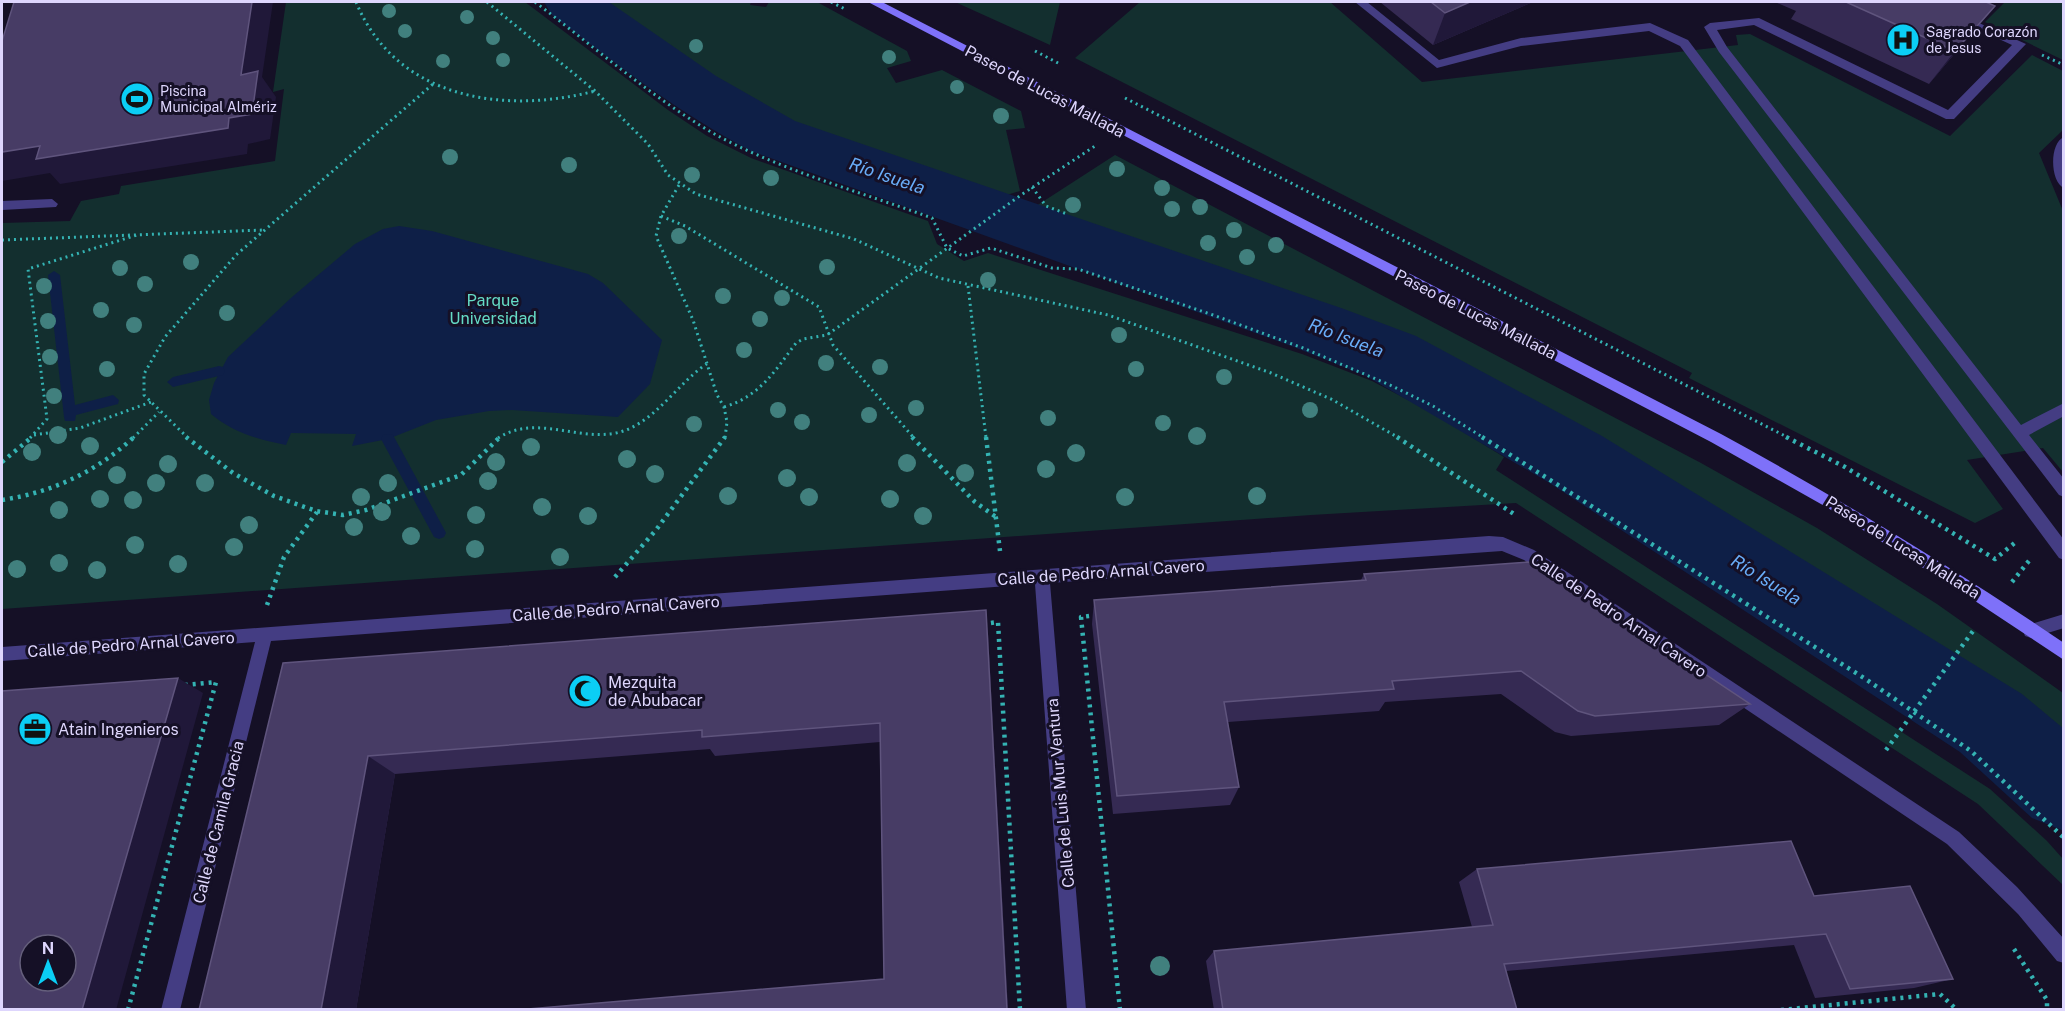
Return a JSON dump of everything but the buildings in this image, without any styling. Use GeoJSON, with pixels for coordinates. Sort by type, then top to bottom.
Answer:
{"type":"FeatureCollection","features":[{"type":"Feature","properties":{"kind":"main road","name":"Paseo de Lucas Mallada"},"geometry":{"type":"LineString","coordinates":[[874,2],[1716,438],[1833,503],[1972,590],[2064,653]]}},
{"type":"Feature","properties":{"kind":"street"},"geometry":{"type":"LineString","coordinates":[[1361,2],[1437,64],[1521,42],[1650,27],[1684,43],[2064,553]]}},
{"type":"Feature","properties":{"kind":"street"},"geometry":{"type":"LineString","coordinates":[[1924,2],[1973,18],[2020,44],[1950,116],[1755,21],[1710,27],[1724,49],[2064,491]]}},
{"type":"Feature","properties":{"kind":"street"},"geometry":{"type":"LineString","coordinates":[[2064,141],[2058,159],[2064,184]]}},
{"type":"Feature","properties":{"kind":"street"},"geometry":{"type":"LineString","coordinates":[[2,206],[52,204]]}},
{"type":"Feature","properties":{"kind":"street"},"geometry":{"type":"LineString","coordinates":[[2019,433],[2064,409]]}},
{"type":"Feature","properties":{"kind":"street","name":"Calle de Pedro Arnal Cavero"},"geometry":{"type":"LineString","coordinates":[[2,654],[1489,543],[1516,549],[1953,838],[2007,889],[2064,954]]}},
{"type":"Feature","properties":{"kind":"street","name":"Calle de Luis Mur Ventura"},"geometry":{"type":"LineString","coordinates":[[1042,576],[1077,1010]]}},
{"type":"Feature","properties":{"kind":"street"},"geometry":{"type":"LineString","coordinates":[[2031,631],[2064,621]]}},
{"type":"Feature","properties":{"kind":"street","name":"Calle de Camila Gracia"},"geometry":{"type":"LineString","coordinates":[[170,1010],[265,634]]}},
{"type":"Feature","properties":{"kind":"path"},"geometry":{"type":"LineString","coordinates":[[356,2],[368,29],[384,49],[404,67],[433,84],[459,93],[510,100],[556,101],[595,91]]}},
{"type":"Feature","properties":{"kind":"path"},"geometry":{"type":"LineString","coordinates":[[487,2],[595,91],[648,144],[668,175],[679,185],[716,201],[854,239],[916,270],[968,286],[1077,306],[1271,373],[1331,399],[1385,429],[1523,521]]}},
{"type":"Feature","properties":{"kind":"path"},"geometry":{"type":"LineString","coordinates":[[535,2],[673,107],[712,132],[756,154],[932,218],[949,247],[969,256],[991,248],[1052,268],[1078,269],[1304,348],[1395,386],[1516,456],[1864,678],[1971,751],[2064,838]]}},
{"type":"Feature","properties":{"kind":"path"},"geometry":{"type":"LineString","coordinates":[[1040,54],[1065,67]]}},
{"type":"Feature","properties":{"kind":"path"},"geometry":{"type":"LineString","coordinates":[[433,84],[236,255],[165,337],[144,374],[144,395],[159,412],[235,477],[276,497],[317,512],[331,515],[351,514],[464,473],[490,444],[513,430],[529,428],[615,433],[639,424],[693,371],[708,363]]}},
{"type":"Feature","properties":{"kind":"path"},"geometry":{"type":"LineString","coordinates":[[1119,94],[1845,467],[1995,559],[2021,537]]}},
{"type":"Feature","properties":{"kind":"path"},"geometry":{"type":"LineString","coordinates":[[724,407],[749,400],[758,392],[796,343],[802,339],[827,335],[835,327],[868,306],[1021,195],[1101,142]]}},
{"type":"Feature","properties":{"kind":"path"},"geometry":{"type":"LineString","coordinates":[[612,580],[656,530],[725,438],[727,422],[724,407],[693,320],[656,237],[661,216],[679,185]]}},
{"type":"Feature","properties":{"kind":"path"},"geometry":{"type":"LineString","coordinates":[[1032,188],[1046,206],[1067,214]]}},
{"type":"Feature","properties":{"kind":"path"},"geometry":{"type":"LineString","coordinates":[[661,216],[686,226],[819,307],[827,323],[827,335],[860,378],[975,502],[996,517]]}},
{"type":"Feature","properties":{"kind":"path"},"geometry":{"type":"LineString","coordinates":[[2,240],[264,230]]}},
{"type":"Feature","properties":{"kind":"path"},"geometry":{"type":"LineString","coordinates":[[2,462],[33,435],[47,419],[28,269],[137,235]]}},
{"type":"Feature","properties":{"kind":"path"},"geometry":{"type":"LineString","coordinates":[[968,286],[1000,552]]}},
{"type":"Feature","properties":{"kind":"path"},"geometry":{"type":"LineString","coordinates":[[33,435],[80,428],[151,402]]}},
{"type":"Feature","properties":{"kind":"path"},"geometry":{"type":"LineString","coordinates":[[2,500],[38,494],[68,483],[121,450],[159,412]]}},
{"type":"Feature","properties":{"kind":"path"},"geometry":{"type":"LineString","coordinates":[[266,606],[273,581],[284,557],[317,512]]}},
{"type":"Feature","properties":{"kind":"path"},"geometry":{"type":"LineString","coordinates":[[1104,615],[1081,617],[1120,1010]]}},
{"type":"Feature","properties":{"kind":"path"},"geometry":{"type":"LineString","coordinates":[[980,624],[998,622],[1020,1010]]}},
{"type":"Feature","properties":{"kind":"path"},"geometry":{"type":"LineString","coordinates":[[1886,750],[1973,631]]}},
{"type":"Feature","properties":{"kind":"path"},"geometry":{"type":"LineString","coordinates":[[128,1010],[216,682],[172,686]]}},
{"type":"Feature","properties":{"kind":"path"},"geometry":{"type":"LineString","coordinates":[[2012,947],[2047,1000],[2048,1010]]}},
{"type":"Feature","properties":{"kind":"path"},"geometry":{"type":"LineString","coordinates":[[1781,1010],[1940,994],[1958,1010]]}},
{"type":"Feature","properties":{"kind":"green space","name":"Parque Universidad"},"geometry":{"type":"Polygon","coordinates":[[[286,2],[525,2],[668,110],[707,136],[751,158],[928,221],[937,244],[964,261],[988,253],[1302,354],[1372,381],[1429,411],[1504,457],[1496,470],[1990,789],[2047,841],[2063,859],[2063,885],[1978,804],[1516,503],[1311,515],[2,609],[2,223],[70,221],[81,201],[119,194],[121,186],[275,161],[284,89],[273,92],[286,2]]]}},
{"type":"Feature","properties":{"kind":"green space"},"geometry":{"type":"Polygon","coordinates":[[[604,2],[751,2],[750,5],[766,7],[769,2],[817,2],[907,51],[911,61],[887,68],[896,83],[942,70],[1021,111],[1025,128],[1006,130],[1020,191],[1000,197],[787,122],[748,104],[604,2]]]}},
{"type":"Feature","properties":{"kind":"green space"},"geometry":{"type":"Polygon","coordinates":[[[955,2],[1060,2],[1050,45],[955,2]]]}},
{"type":"Feature","properties":{"kind":"green space"},"geometry":{"type":"Polygon","coordinates":[[[1140,2],[1330,2],[1422,82],[1738,45],[1736,35],[1750,34],[1950,136],[2032,55],[2063,71],[2063,130],[2039,153],[2063,211],[2063,472],[2043,448],[1967,460],[2003,509],[1975,523],[1689,378],[1692,373],[1075,58],[1140,2]]]}},
{"type":"Feature","properties":{"kind":"green space"},"geometry":{"type":"Polygon","coordinates":[[[2005,2],[2063,2],[2063,60],[1985,22],[2005,2]]]}},
{"type":"Feature","properties":{"kind":"green space"},"geometry":{"type":"Polygon","coordinates":[[[1115,155],[1701,463],[1817,528],[1937,604],[2063,693],[2063,751],[2007,702],[1893,629],[1598,447],[1463,370],[1402,338],[1328,309],[1033,208],[1115,155]]]}},
{"type":"Feature","properties":{"kind":"water"},"geometry":{"type":"Polygon","coordinates":[[[399,226],[432,231],[588,274],[603,283],[662,340],[650,384],[618,417],[512,410],[489,411],[436,420],[388,439],[352,446],[356,434],[291,433],[286,445],[276,443],[237,430],[211,414],[209,400],[214,383],[228,357],[292,297],[355,244],[383,229],[399,226]]]}},
{"type":"Feature","properties":{"kind":"waterway","name":"Río Isuela"},"geometry":{"type":"LineString","coordinates":[[572,2],[694,91],[773,136],[1319,328],[1391,356],[1575,459],[1991,723],[2064,787]]}},
{"type":"Feature","properties":{"kind":"waterway"},"geometry":{"type":"LineString","coordinates":[[54,275],[70,417]]}},
{"type":"Feature","properties":{"kind":"waterway"},"geometry":{"type":"LineString","coordinates":[[173,382],[219,371]]}},
{"type":"Feature","properties":{"kind":"waterway"},"geometry":{"type":"LineString","coordinates":[[70,412],[113,400]]}},
{"type":"Feature","properties":{"kind":"waterway"},"geometry":{"type":"LineString","coordinates":[[388,439],[439,533]]}},
{"type":"Feature","properties":{"kind":"place","name":"Sagrado Corazón de Jesus"},"geometry":{"type":"Point","coordinates":[1903,40]}},
{"type":"Feature","properties":{"kind":"place","name":"Piscina Municipal Almériz"},"geometry":{"type":"Point","coordinates":[137,99]}},
{"type":"Feature","properties":{"kind":"place","name":"Mezquita de Abubacar"},"geometry":{"type":"Point","coordinates":[585,691]}},
{"type":"Feature","properties":{"kind":"place","name":"Atain Ingenieros"},"geometry":{"type":"Point","coordinates":[35,729]}}]}
